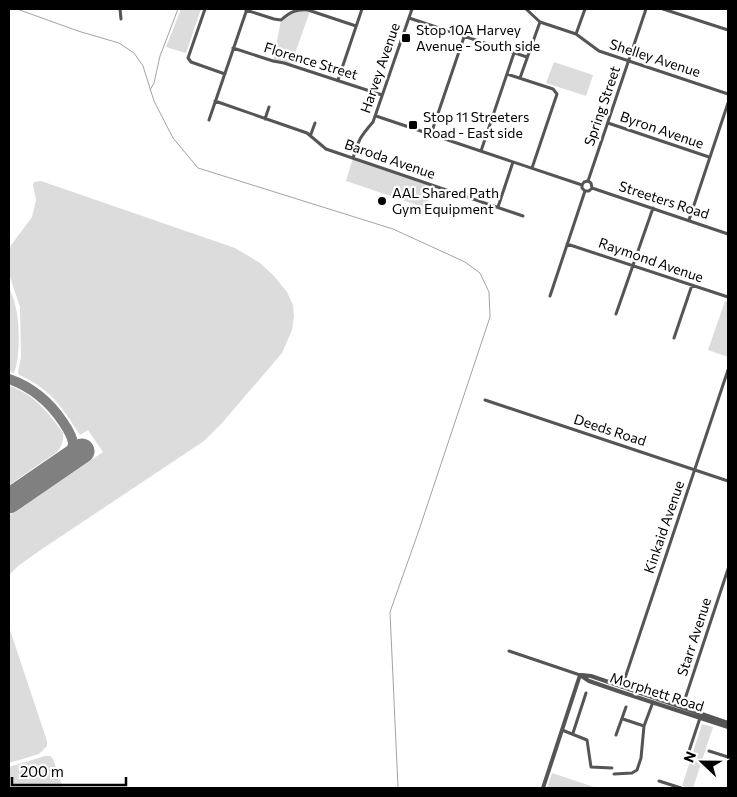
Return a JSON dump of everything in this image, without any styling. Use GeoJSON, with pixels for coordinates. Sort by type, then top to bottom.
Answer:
{"type":"FeatureCollection","features":[{"type":"Feature","properties":{"kind":"street"},"geometry":{"type":"LineString","coordinates":[[120,9],[121,19]]}},
{"type":"Feature","properties":{"kind":"street"},"geometry":{"type":"LineString","coordinates":[[204,9],[188,58],[190,62],[225,74]]}},
{"type":"Feature","properties":{"kind":"street"},"geometry":{"type":"LineString","coordinates":[[209,120],[246,10],[281,20],[292,11],[308,9],[356,26]]}},
{"type":"Feature","properties":{"kind":"street"},"geometry":{"type":"LineString","coordinates":[[338,80],[362,9]]}},
{"type":"Feature","properties":{"kind":"street","name":"Harvey Avenue"},"geometry":{"type":"LineString","coordinates":[[353,158],[362,133],[374,122],[412,9]]}},
{"type":"Feature","properties":{"kind":"street","name":"Shelley Avenue"},"geometry":{"type":"LineString","coordinates":[[526,9],[540,22],[576,34],[598,51],[728,94]]}},
{"type":"Feature","properties":{"kind":"street"},"geometry":{"type":"LineString","coordinates":[[576,34],[585,9]]}},
{"type":"Feature","properties":{"kind":"street","name":"Spring Street"},"geometry":{"type":"LineString","coordinates":[[588,181],[646,9]]}},
{"type":"Feature","properties":{"kind":"street"},"geometry":{"type":"LineString","coordinates":[[663,9],[728,30]]}},
{"type":"Feature","properties":{"kind":"street"},"geometry":{"type":"LineString","coordinates":[[409,18],[527,58]]}},
{"type":"Feature","properties":{"kind":"street"},"geometry":{"type":"LineString","coordinates":[[520,78],[540,22]]}},
{"type":"Feature","properties":{"kind":"street"},"geometry":{"type":"LineString","coordinates":[[431,134],[464,37]]}},
{"type":"Feature","properties":{"kind":"street","name":"Florence Street"},"geometry":{"type":"LineString","coordinates":[[233,48],[382,95]]}},
{"type":"Feature","properties":{"kind":"street"},"geometry":{"type":"LineString","coordinates":[[481,151],[514,53]]}},
{"type":"Feature","properties":{"kind":"street"},"geometry":{"type":"LineString","coordinates":[[507,74],[553,89],[556,94],[532,168]]}},
{"type":"Feature","properties":{"kind":"street","name":"Baroda Avenue"},"geometry":{"type":"LineString","coordinates":[[215,101],[310,134],[326,149],[523,216]]}},
{"type":"Feature","properties":{"kind":"street"},"geometry":{"type":"LineString","coordinates":[[689,220],[726,116],[728,103]]}},
{"type":"Feature","properties":{"kind":"street"},"geometry":{"type":"LineString","coordinates":[[265,119],[269,107]]}},
{"type":"Feature","properties":{"kind":"street"},"geometry":{"type":"LineString","coordinates":[[376,116],[582,185]]}},
{"type":"Feature","properties":{"kind":"street"},"geometry":{"type":"LineString","coordinates":[[310,134],[315,123]]}},
{"type":"Feature","properties":{"kind":"street","name":"Byron Avenue"},"geometry":{"type":"LineString","coordinates":[[608,123],[710,157]]}},
{"type":"Feature","properties":{"kind":"street"},"geometry":{"type":"LineString","coordinates":[[498,207],[513,162]]}},
{"type":"Feature","properties":{"kind":"street"},"geometry":{"type":"LineString","coordinates":[[550,296],[585,192],[592,188],[591,183],[588,181],[582,185]]}},
{"type":"Feature","properties":{"kind":"street"},"geometry":{"type":"LineString","coordinates":[[582,185],[585,192]]}},
{"type":"Feature","properties":{"kind":"street","name":"Streeters Road"},"geometry":{"type":"LineString","coordinates":[[592,188],[728,234]]}},
{"type":"Feature","properties":{"kind":"street"},"geometry":{"type":"LineString","coordinates":[[616,314],[653,208]]}},
{"type":"Feature","properties":{"kind":"street","name":"Raymond Avenue"},"geometry":{"type":"LineString","coordinates":[[567,244],[728,298]]}},
{"type":"Feature","properties":{"kind":"street"},"geometry":{"type":"LineString","coordinates":[[674,338],[692,285]]}},
{"type":"Feature","properties":{"kind":"street","name":"Kinkaid Avenue"},"geometry":{"type":"LineString","coordinates":[[621,692],[728,370]]}},
{"type":"Feature","properties":{"kind":"street","name":"Deeds Road"},"geometry":{"type":"LineString","coordinates":[[485,400],[728,481]]}},
{"type":"Feature","properties":{"kind":"street","name":"Starr Avenue"},"geometry":{"type":"LineString","coordinates":[[682,710],[728,569]]}},
{"type":"Feature","properties":{"kind":"street","name":"Morphett Road"},"geometry":{"type":"LineString","coordinates":[[509,652],[580,675],[591,676],[728,727]]}},
{"type":"Feature","properties":{"kind":"street"},"geometry":{"type":"LineString","coordinates":[[543,788],[580,675]]}},
{"type":"Feature","properties":{"kind":"street","name":"Morphett Road"},"geometry":{"type":"LineString","coordinates":[[580,675],[589,681],[621,692],[728,723]]}},
{"type":"Feature","properties":{"kind":"street"},"geometry":{"type":"LineString","coordinates":[[573,734],[586,693]]}},
{"type":"Feature","properties":{"kind":"street"},"geometry":{"type":"LineString","coordinates":[[614,774],[632,773],[637,770],[641,758],[644,726],[653,702]]}},
{"type":"Feature","properties":{"kind":"street"},"geometry":{"type":"LineString","coordinates":[[616,735],[626,708]]}},
{"type":"Feature","properties":{"kind":"street"},"geometry":{"type":"LineString","coordinates":[[687,757],[700,718]]}},
{"type":"Feature","properties":{"kind":"street"},"geometry":{"type":"LineString","coordinates":[[623,719],[644,726]]}},
{"type":"Feature","properties":{"kind":"street"},"geometry":{"type":"LineString","coordinates":[[562,730],[587,740],[590,768],[612,768]]}},
{"type":"Feature","properties":{"kind":"street"},"geometry":{"type":"LineString","coordinates":[[709,750],[728,758]]}},
{"type":"Feature","properties":{"kind":"street"},"geometry":{"type":"LineString","coordinates":[[659,781],[681,788]]}},
{"type":"Feature","properties":{"kind":"shaded area"},"geometry":{"type":"Polygon","coordinates":[[[181,9],[201,9],[186,53],[166,47],[181,9]]]}},
{"type":"Feature","properties":{"kind":"shaded area"},"geometry":{"type":"Polygon","coordinates":[[[291,11],[310,11],[291,65],[273,61],[281,20],[291,11]]]}},
{"type":"Feature","properties":{"kind":"shaded area"},"geometry":{"type":"Polygon","coordinates":[[[554,62],[593,75],[586,96],[546,83],[554,62]]]}},
{"type":"Feature","properties":{"kind":"shaded area"},"geometry":{"type":"Polygon","coordinates":[[[353,158],[434,185],[426,208],[346,181],[353,158]]]}},
{"type":"Feature","properties":{"kind":"shaded area"},"geometry":{"type":"Polygon","coordinates":[[[41,181],[235,248],[260,263],[274,276],[287,292],[293,305],[294,317],[292,330],[282,353],[222,423],[204,441],[42,549],[9,575],[9,516],[103,452],[88,430],[80,435],[55,400],[40,387],[19,375],[18,372],[21,357],[20,307],[9,274],[9,248],[32,217],[36,200],[33,185],[34,182],[41,181]]]}},
{"type":"Feature","properties":{"kind":"shaded area"},"geometry":{"type":"Polygon","coordinates":[[[9,286],[15,303],[18,324],[19,342],[14,373],[9,372],[9,286]]]}},
{"type":"Feature","properties":{"kind":"shaded area"},"geometry":{"type":"Polygon","coordinates":[[[725,301],[728,302],[728,357],[708,350],[725,301]]]}},
{"type":"Feature","properties":{"kind":"shaded area"},"geometry":{"type":"Polygon","coordinates":[[[9,386],[18,389],[40,405],[63,433],[63,436],[62,443],[57,452],[9,485],[9,386]]]}},
{"type":"Feature","properties":{"kind":"shaded area"},"geometry":{"type":"Polygon","coordinates":[[[9,627],[47,741],[47,746],[39,754],[9,763],[9,627]]]}},
{"type":"Feature","properties":{"kind":"shaded area"},"geometry":{"type":"Polygon","coordinates":[[[702,724],[713,727],[693,788],[682,786],[702,724]]]}},
{"type":"Feature","properties":{"kind":"shaded area"},"geometry":{"type":"Polygon","coordinates":[[[50,756],[53,759],[63,788],[9,788],[9,767],[50,756]]]}},
{"type":"Feature","properties":{"kind":"shaded area"},"geometry":{"type":"Polygon","coordinates":[[[552,773],[597,788],[547,788],[552,773]]]}},
{"type":"Feature","properties":{"kind":"waterway"},"geometry":{"type":"LineString","coordinates":[[17,9],[78,31],[119,43],[134,53],[143,66],[154,101],[173,138],[198,168],[393,229],[465,262],[480,273],[489,292],[490,317],[390,612],[398,788]]}},
{"type":"Feature","properties":{"kind":"waterway"},"geometry":{"type":"LineString","coordinates":[[150,90],[154,83],[160,56],[178,9]]}},
{"type":"Feature","properties":{"kind":"taxiway"},"geometry":{"type":"LineString","coordinates":[[9,379],[33,391],[58,414],[72,437],[73,443],[70,454],[63,464]]}},
{"type":"Feature","properties":{"kind":"runway"},"geometry":{"type":"LineString","coordinates":[[9,501],[82,451]]}},
{"type":"Feature","properties":{"kind":"place","name":"Stop 10A Harvey Avenue - South side"},"geometry":{"type":"Point","coordinates":[406,38]}},
{"type":"Feature","properties":{"kind":"place","name":"Stop 11 Streeters Road - East side"},"geometry":{"type":"Point","coordinates":[413,125]}},
{"type":"Feature","properties":{"kind":"place","name":"AAL Shared Path Gym Equipment"},"geometry":{"type":"Point","coordinates":[382,201]}}]}
